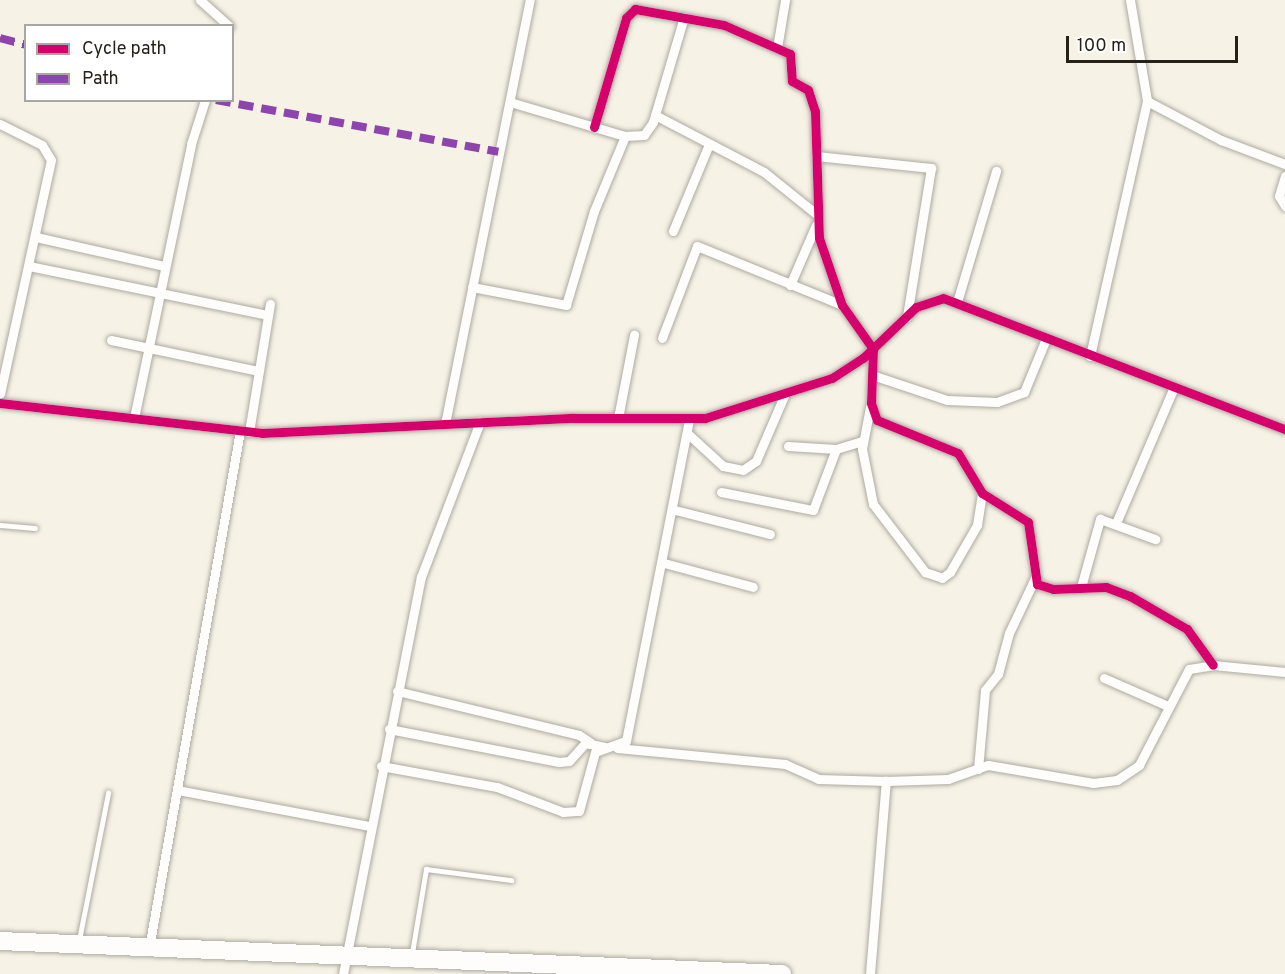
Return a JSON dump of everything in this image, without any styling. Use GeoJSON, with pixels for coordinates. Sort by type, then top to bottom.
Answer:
{"type":"FeatureCollection","features":[{"type":"Feature","properties":{"kind":"highway"},"geometry":{"type":"LineString","coordinates":[[0,941],[149,948],[344,966],[411,959],[584,970],[782,974]]}},
{"type":"Feature","properties":{"kind":"street"},"geometry":{"type":"LineString","coordinates":[[200,0],[227,24]]}},
{"type":"Feature","properties":{"kind":"street"},"geometry":{"type":"LineString","coordinates":[[445,424],[530,0]]}},
{"type":"Feature","properties":{"kind":"street"},"geometry":{"type":"LineString","coordinates":[[777,48],[785,0]]}},
{"type":"Feature","properties":{"kind":"street"},"geometry":{"type":"LineString","coordinates":[[1090,356],[1147,101],[1130,0]]}},
{"type":"Feature","properties":{"kind":"street"},"geometry":{"type":"LineString","coordinates":[[594,127],[629,12],[642,8],[724,25],[790,54],[792,81],[808,90],[813,100],[816,225],[842,306],[873,349],[871,403],[862,441],[881,520],[933,577],[950,572],[974,532],[982,493]]}},
{"type":"Feature","properties":{"kind":"street"},"geometry":{"type":"LineString","coordinates":[[510,102],[625,136],[645,135],[655,116],[684,17]]}},
{"type":"Feature","properties":{"kind":"street"},"geometry":{"type":"LineString","coordinates":[[1147,101],[1221,140],[1285,164]]}},
{"type":"Feature","properties":{"kind":"street"},"geometry":{"type":"LineString","coordinates":[[134,418],[165,266],[205,102]]}},
{"type":"Feature","properties":{"kind":"street"},"geometry":{"type":"LineString","coordinates":[[655,116],[772,177],[815,213]]}},
{"type":"Feature","properties":{"kind":"street"},"geometry":{"type":"LineString","coordinates":[[0,124],[42,145],[51,160],[36,237],[0,393]]}},
{"type":"Feature","properties":{"kind":"street"},"geometry":{"type":"LineString","coordinates":[[472,287],[566,305],[594,211],[625,136]]}},
{"type":"Feature","properties":{"kind":"street"},"geometry":{"type":"LineString","coordinates":[[673,231],[709,144]]}},
{"type":"Feature","properties":{"kind":"street"},"geometry":{"type":"LineString","coordinates":[[816,156],[931,168],[907,316]]}},
{"type":"Feature","properties":{"kind":"street"},"geometry":{"type":"LineString","coordinates":[[957,302],[996,171]]}},
{"type":"Feature","properties":{"kind":"street"},"geometry":{"type":"LineString","coordinates":[[1285,176],[1280,196],[1285,206]]}},
{"type":"Feature","properties":{"kind":"street"},"geometry":{"type":"LineString","coordinates":[[790,285],[816,225]]}},
{"type":"Feature","properties":{"kind":"street"},"geometry":{"type":"LineString","coordinates":[[36,237],[165,266]]}},
{"type":"Feature","properties":{"kind":"street"},"geometry":{"type":"LineString","coordinates":[[662,338],[698,246],[842,306]]}},
{"type":"Feature","properties":{"kind":"street"},"geometry":{"type":"LineString","coordinates":[[29,266],[267,315]]}},
{"type":"Feature","properties":{"kind":"street"},"geometry":{"type":"LineString","coordinates":[[0,403],[244,431],[618,418],[689,419],[784,396],[832,378],[873,349],[907,316],[930,299],[957,302],[1046,339],[1285,429]]}},
{"type":"Feature","properties":{"kind":"street"},"geometry":{"type":"LineString","coordinates":[[149,948],[244,431],[270,304]]}},
{"type":"Feature","properties":{"kind":"street"},"geometry":{"type":"LineString","coordinates":[[618,418],[634,335]]}},
{"type":"Feature","properties":{"kind":"street"},"geometry":{"type":"LineString","coordinates":[[872,375],[946,400],[1008,400],[1029,384],[1046,339]]}},
{"type":"Feature","properties":{"kind":"street"},"geometry":{"type":"LineString","coordinates":[[111,340],[258,371]]}},
{"type":"Feature","properties":{"kind":"street"},"geometry":{"type":"LineString","coordinates":[[1116,523],[1174,387]]}},
{"type":"Feature","properties":{"kind":"street"},"geometry":{"type":"LineString","coordinates":[[687,433],[723,466],[743,470],[756,461],[784,396]]}},
{"type":"Feature","properties":{"kind":"street"},"geometry":{"type":"LineString","coordinates":[[871,403],[877,420],[966,459],[982,493],[1028,522],[1035,578],[1043,588],[1106,587],[1167,616],[1187,629],[1213,665]]}},
{"type":"Feature","properties":{"kind":"street"},"geometry":{"type":"LineString","coordinates":[[616,748],[626,741],[675,510],[689,419]]}},
{"type":"Feature","properties":{"kind":"street"},"geometry":{"type":"LineString","coordinates":[[344,966],[381,766],[427,553],[480,422]]}},
{"type":"Feature","properties":{"kind":"street"},"geometry":{"type":"LineString","coordinates":[[788,446],[836,449],[862,441]]}},
{"type":"Feature","properties":{"kind":"street"},"geometry":{"type":"LineString","coordinates":[[721,492],[813,510],[836,449]]}},
{"type":"Feature","properties":{"kind":"street"},"geometry":{"type":"LineString","coordinates":[[675,510],[770,534]]}},
{"type":"Feature","properties":{"kind":"street"},"geometry":{"type":"LineString","coordinates":[[1081,587],[1097,523],[1103,518],[1155,539]]}},
{"type":"Feature","properties":{"kind":"street"},"geometry":{"type":"LineString","coordinates":[[664,562],[753,587]]}},
{"type":"Feature","properties":{"kind":"street"},"geometry":{"type":"LineString","coordinates":[[978,769],[985,690],[998,674],[1009,633],[1035,578]]}},
{"type":"Feature","properties":{"kind":"street"},"geometry":{"type":"LineString","coordinates":[[397,691],[579,735],[591,743],[605,747],[785,764],[818,779],[886,782],[948,779],[978,769],[998,766],[1093,783],[1126,778],[1139,765],[1189,669],[1213,665],[1285,672]]}},
{"type":"Feature","properties":{"kind":"street"},"geometry":{"type":"LineString","coordinates":[[1104,678],[1168,706]]}},
{"type":"Feature","properties":{"kind":"street"},"geometry":{"type":"LineString","coordinates":[[389,729],[559,762],[591,743]]}},
{"type":"Feature","properties":{"kind":"street"},"geometry":{"type":"LineString","coordinates":[[381,766],[497,786],[572,813],[582,804],[595,752],[605,747]]}},
{"type":"Feature","properties":{"kind":"street"},"geometry":{"type":"LineString","coordinates":[[870,974],[886,782]]}},
{"type":"Feature","properties":{"kind":"street"},"geometry":{"type":"LineString","coordinates":[[177,790],[370,826]]}},
{"type":"Feature","properties":{"kind":"lane"},"geometry":{"type":"LineString","coordinates":[[0,525],[35,528]]}},
{"type":"Feature","properties":{"kind":"lane"},"geometry":{"type":"LineString","coordinates":[[78,945],[108,793]]}},
{"type":"Feature","properties":{"kind":"lane"},"geometry":{"type":"LineString","coordinates":[[411,959],[426,869],[511,880]]}},
{"type":"Feature","properties":{"kind":"marked path"},"geometry":{"type":"LineString","coordinates":[[0,38],[24,44]]}},
{"type":"Feature","properties":{"kind":"marked path"},"geometry":{"type":"LineString","coordinates":[[227,102],[498,152]]}},
{"type":"Feature","properties":{"kind":"cycle path"},"geometry":{"type":"LineString","coordinates":[[594,127],[626,18],[635,9],[724,25],[790,54],[792,81],[808,90],[815,111],[819,238],[842,305],[873,349],[871,403],[877,420],[958,453],[982,493],[1028,522],[1037,584],[1053,589],[1106,587],[1130,596],[1187,629],[1213,665]]}},
{"type":"Feature","properties":{"kind":"cycle path"},"geometry":{"type":"LineString","coordinates":[[0,403],[262,433],[574,418],[705,418],[832,378],[863,358],[916,307],[943,298],[1285,429]]}}]}
